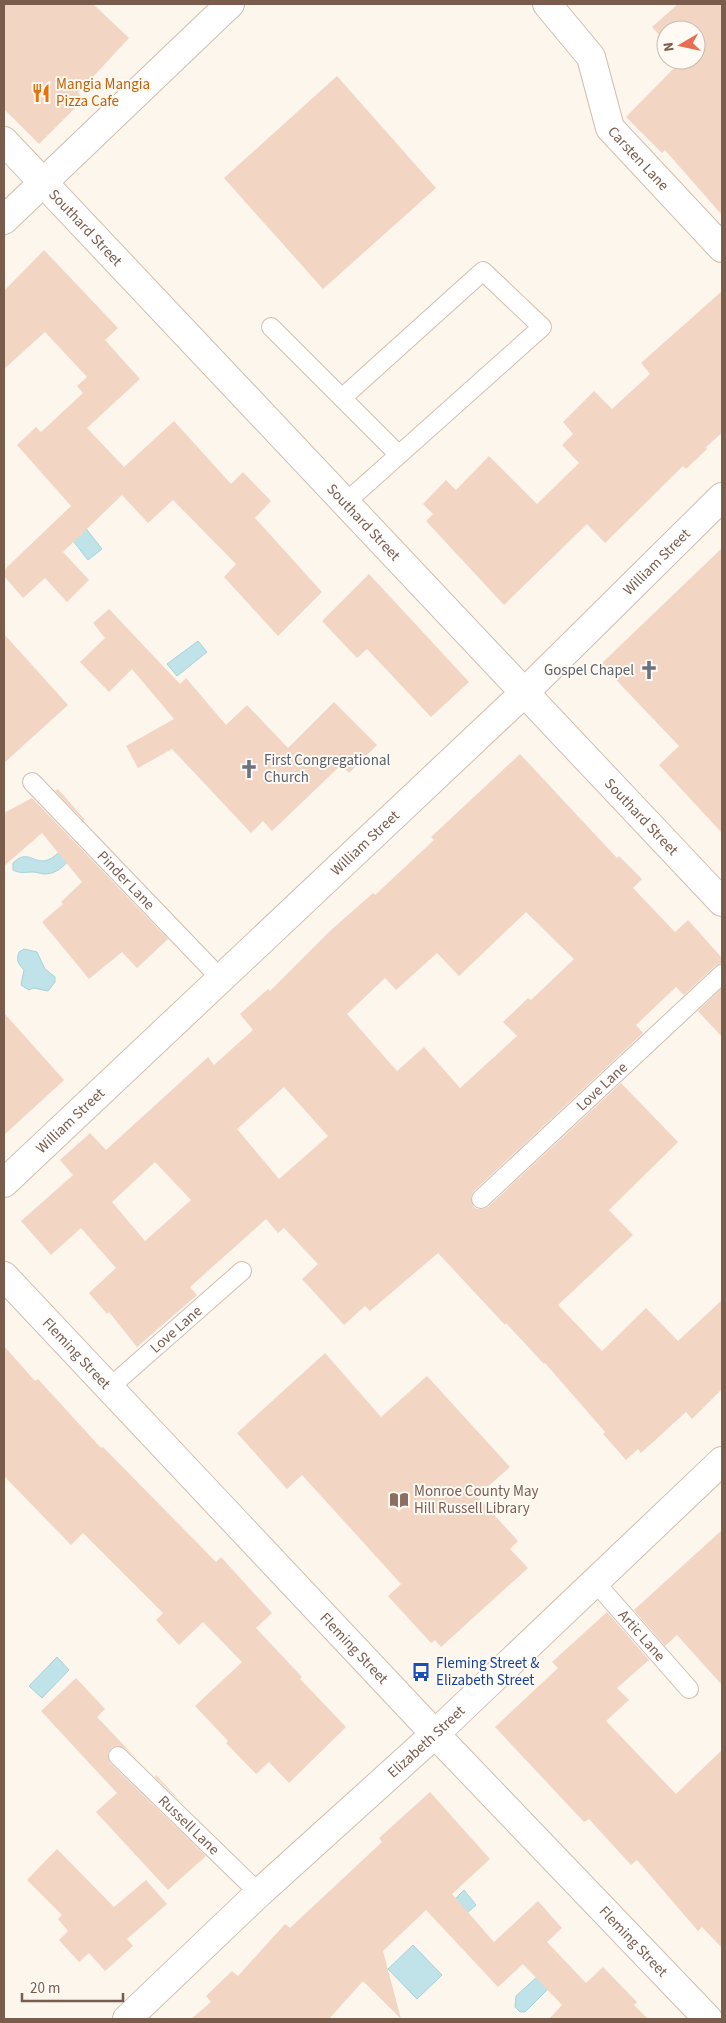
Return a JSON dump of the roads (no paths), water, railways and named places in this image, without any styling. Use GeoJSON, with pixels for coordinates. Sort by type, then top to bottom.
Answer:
{"type":"FeatureCollection","features":[{"type":"Feature","properties":{"kind":"street"},"geometry":{"type":"LineString","coordinates":[[4,220],[230,4]]}},
{"type":"Feature","properties":{"kind":"street","name":"Carsten Lane"},"geometry":{"type":"LineString","coordinates":[[547,4],[591,57],[610,128],[722,248]]}},
{"type":"Feature","properties":{"kind":"street","name":"Southard Street"},"geometry":{"type":"LineString","coordinates":[[4,141],[722,902]]}},
{"type":"Feature","properties":{"kind":"street","name":"William Street"},"geometry":{"type":"LineString","coordinates":[[4,1183],[525,692],[722,497]]}},
{"type":"Feature","properties":{"kind":"street","name":"Fleming Street"},"geometry":{"type":"LineString","coordinates":[[4,1276],[435,1734],[708,2019]]}},
{"type":"Feature","properties":{"kind":"street","name":"Elizabeth Street"},"geometry":{"type":"LineString","coordinates":[[127,2019],[259,1893],[435,1734],[722,1461]]}},
{"type":"Feature","properties":{"kind":"lane"},"geometry":{"type":"LineString","coordinates":[[342,398],[483,270],[542,327],[345,503]]}},
{"type":"Feature","properties":{"kind":"lane"},"geometry":{"type":"LineString","coordinates":[[271,327],[399,455]]}},
{"type":"Feature","properties":{"kind":"lane","name":"Pinder Lane"},"geometry":{"type":"LineString","coordinates":[[32,782],[220,979]]}},
{"type":"Feature","properties":{"kind":"lane","name":"Love Lane"},"geometry":{"type":"LineString","coordinates":[[481,1199],[722,974]]}},
{"type":"Feature","properties":{"kind":"lane","name":"Love Lane"},"geometry":{"type":"LineString","coordinates":[[109,1388],[242,1271]]}},
{"type":"Feature","properties":{"kind":"lane","name":"Artic Lane"},"geometry":{"type":"LineString","coordinates":[[595,1582],[689,1689]]}},
{"type":"Feature","properties":{"kind":"lane","name":"Russell Lane"},"geometry":{"type":"LineString","coordinates":[[118,1756],[259,1893]]}},
{"type":"Feature","properties":{"kind":"water"},"geometry":{"type":"Polygon","coordinates":[[[73,512],[102,549],[88,560],[59,523],[73,512]]]}},
{"type":"Feature","properties":{"kind":"water"},"geometry":{"type":"Polygon","coordinates":[[[198,641],[207,652],[177,676],[167,664],[198,641]]]}},
{"type":"Feature","properties":{"kind":"water"},"geometry":{"type":"Polygon","coordinates":[[[62,850],[72,857],[57,871],[44,874],[13,870],[13,863],[18,859],[27,857],[43,861],[48,860],[62,850]]]}},
{"type":"Feature","properties":{"kind":"water"},"geometry":{"type":"Polygon","coordinates":[[[24,949],[37,952],[45,969],[55,977],[55,982],[48,991],[33,988],[29,990],[21,985],[24,970],[19,964],[18,958],[19,952],[24,949]]]}},
{"type":"Feature","properties":{"kind":"water"},"geometry":{"type":"Polygon","coordinates":[[[57,1657],[69,1670],[42,1698],[29,1686],[57,1657]]]}},
{"type":"Feature","properties":{"kind":"water"},"geometry":{"type":"Polygon","coordinates":[[[464,1890],[476,1905],[448,1930],[452,1902],[464,1890]]]}},
{"type":"Feature","properties":{"kind":"water"},"geometry":{"type":"Polygon","coordinates":[[[413,1945],[442,1975],[417,1999],[388,1969],[413,1945]]]}},
{"type":"Feature","properties":{"kind":"water"},"geometry":{"type":"Polygon","coordinates":[[[538,1976],[552,1985],[525,2012],[520,2012],[515,2007],[516,1996],[538,1976]]]}},
{"type":"Feature","properties":{"kind":"place","name":"Mangia Mangia Pizza Cafe"},"geometry":{"type":"Point","coordinates":[41,93]}},
{"type":"Feature","properties":{"kind":"place","name":"Gospel Chapel"},"geometry":{"type":"Point","coordinates":[649,670]}},
{"type":"Feature","properties":{"kind":"place","name":"First Congregational Church"},"geometry":{"type":"Point","coordinates":[249,769]}},
{"type":"Feature","properties":{"kind":"place","name":"Monroe County May Hill Russell Library"},"geometry":{"type":"Point","coordinates":[399,1500]}},
{"type":"Feature","properties":{"kind":"place","name":"Fleming Street & Elizabeth Street"},"geometry":{"type":"Point","coordinates":[421,1672]}}]}
